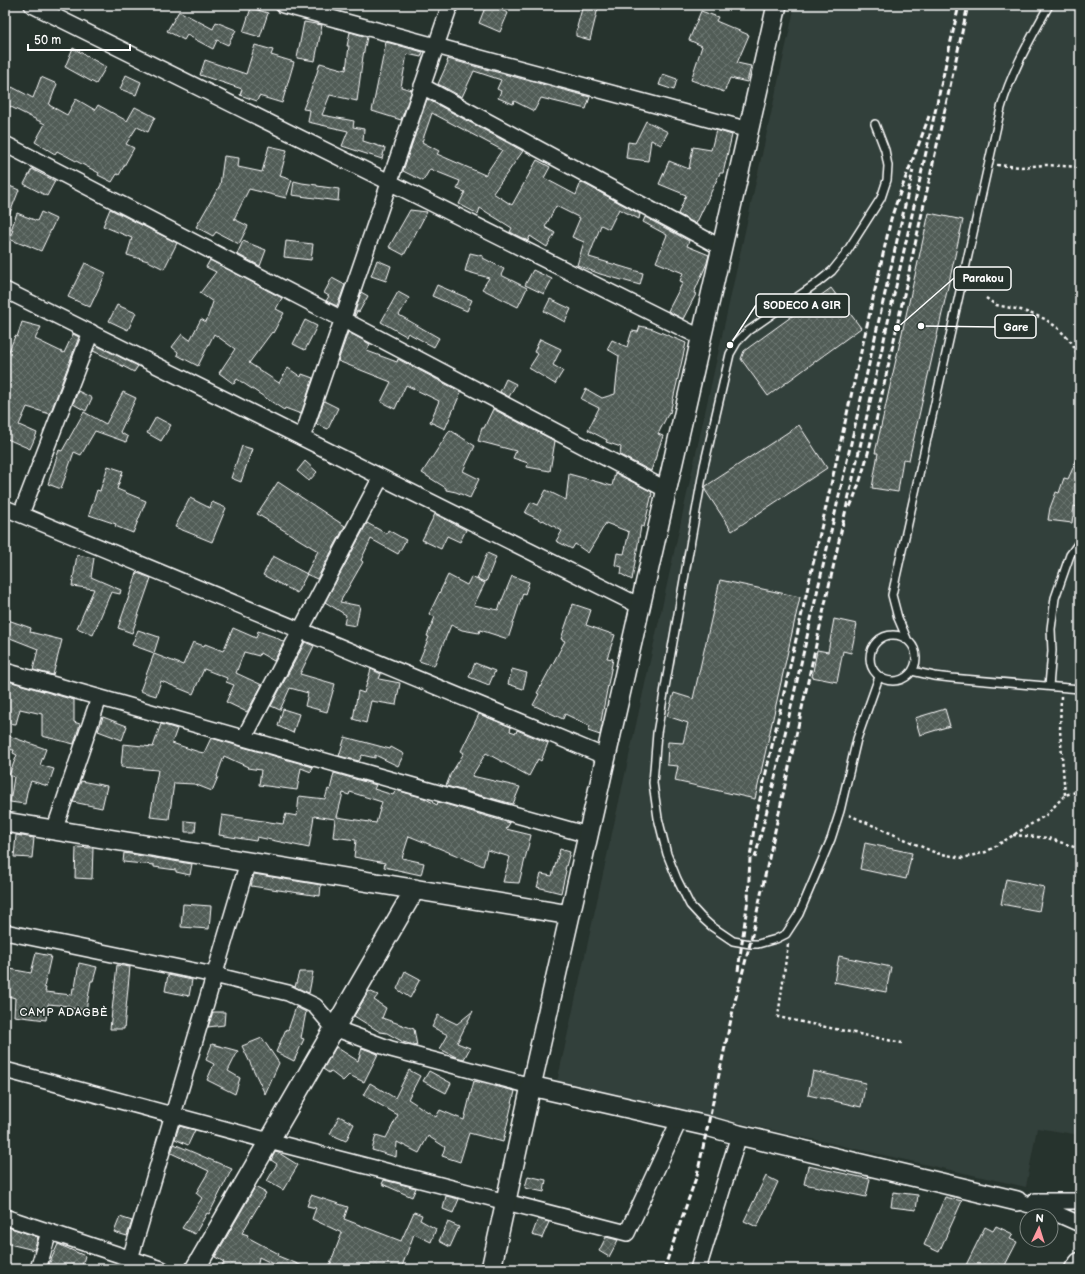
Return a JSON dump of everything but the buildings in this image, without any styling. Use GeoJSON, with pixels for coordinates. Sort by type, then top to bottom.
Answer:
{"type":"FeatureCollection","features":[{"type":"Feature","properties":{"kind":"main road"},"geometry":{"type":"LineString","coordinates":[[1076,1269],[1080,1264]]}},
{"type":"Feature","properties":{"kind":"street"},"geometry":{"type":"LineString","coordinates":[[32,5],[702,338]]}},
{"type":"Feature","properties":{"kind":"street"},"geometry":{"type":"LineString","coordinates":[[283,5],[749,130]]}},
{"type":"Feature","properties":{"kind":"street"},"geometry":{"type":"LineString","coordinates":[[302,438],[450,5]]}},
{"type":"Feature","properties":{"kind":"street"},"geometry":{"type":"LineString","coordinates":[[492,1269],[531,1086],[777,5]]}},
{"type":"Feature","properties":{"kind":"street"},"geometry":{"type":"LineString","coordinates":[[422,86],[722,248]]}},
{"type":"Feature","properties":{"kind":"street"},"geometry":{"type":"LineString","coordinates":[[5,144],[667,490]]}},
{"type":"Feature","properties":{"kind":"street"},"geometry":{"type":"LineString","coordinates":[[5,290],[640,606]]}},
{"type":"Feature","properties":{"kind":"street"},"geometry":{"type":"LineString","coordinates":[[21,514],[91,332]]}},
{"type":"Feature","properties":{"kind":"street"},"geometry":{"type":"LineString","coordinates":[[244,738],[380,477]]}},
{"type":"Feature","properties":{"kind":"street"},"geometry":{"type":"LineString","coordinates":[[5,508],[606,758]]}},
{"type":"Feature","properties":{"kind":"street"},"geometry":{"type":"LineString","coordinates":[[5,671],[588,835]]}},
{"type":"Feature","properties":{"kind":"street"},"geometry":{"type":"LineString","coordinates":[[54,830],[99,698]]}},
{"type":"Feature","properties":{"kind":"street"},"geometry":{"type":"LineString","coordinates":[[5,822],[570,915]]}},
{"type":"Feature","properties":{"kind":"street"},"geometry":{"type":"LineString","coordinates":[[130,1258],[248,862]]}},
{"type":"Feature","properties":{"kind":"street"},"geometry":{"type":"LineString","coordinates":[[195,1269],[415,889]]}},
{"type":"Feature","properties":{"kind":"street"},"geometry":{"type":"LineString","coordinates":[[5,932],[214,975],[288,993],[315,1006],[334,1028],[391,1049],[531,1086],[1017,1201],[1055,1213],[1080,1224]]}},
{"type":"Feature","properties":{"kind":"street"},"geometry":{"type":"LineString","coordinates":[[5,1070],[269,1141],[627,1233],[679,1120]]}},
{"type":"Feature","properties":{"kind":"street"},"geometry":{"type":"LineString","coordinates":[[698,1269],[739,1135]]}},
{"type":"Feature","properties":{"kind":"street"},"geometry":{"type":"LineString","coordinates":[[1017,1201],[1080,1201]]}},
{"type":"Feature","properties":{"kind":"street"},"geometry":{"type":"LineString","coordinates":[[5,1217],[162,1269]]}},
{"type":"Feature","properties":{"kind":"street"},"geometry":{"type":"LineString","coordinates":[[38,1269],[49,1232]]}},
{"type":"Feature","properties":{"kind":"lane"},"geometry":{"type":"LineString","coordinates":[[907,639],[898,618],[892,595],[1006,91],[1015,67],[1049,5]]}},
{"type":"Feature","properties":{"kind":"lane"},"geometry":{"type":"LineString","coordinates":[[875,124],[885,150],[888,166],[887,180],[881,198],[844,256],[832,271],[748,331],[730,354],[704,466],[657,734],[653,783],[658,818],[667,854],[690,905],[701,918],[733,941],[758,944],[772,940],[786,934],[799,914],[831,839],[840,811],[857,739],[879,677]]}},
{"type":"Feature","properties":{"kind":"lane"},"geometry":{"type":"LineString","coordinates":[[1048,686],[1052,651],[1051,629],[1055,598],[1070,555],[1080,541]]}},
{"type":"Feature","properties":{"kind":"lane"},"geometry":{"type":"LineString","coordinates":[[894,634],[907,639],[912,644],[916,656],[916,662],[912,672],[905,678],[898,681],[892,681],[879,677],[874,672],[870,660],[872,647],[881,638],[888,635],[894,634]]}},
{"type":"Feature","properties":{"kind":"lane"},"geometry":{"type":"LineString","coordinates":[[912,672],[950,678],[1080,689]]}},
{"type":"Feature","properties":{"kind":"path"},"geometry":{"type":"LineString","coordinates":[[989,164],[1021,167],[1046,165],[1080,167]]}},
{"type":"Feature","properties":{"kind":"path"},"geometry":{"type":"LineString","coordinates":[[986,298],[996,304],[1045,319],[1058,328],[1071,342],[1077,353],[1080,370]]}},
{"type":"Feature","properties":{"kind":"path"},"geometry":{"type":"LineString","coordinates":[[1061,687],[1060,730],[1065,795]]}},
{"type":"Feature","properties":{"kind":"path"},"geometry":{"type":"LineString","coordinates":[[840,811],[936,853],[962,858],[986,852],[1046,816],[1065,795],[1080,792]]}},
{"type":"Feature","properties":{"kind":"path"},"geometry":{"type":"LineString","coordinates":[[1013,835],[1048,838],[1080,849]]}},
{"type":"Feature","properties":{"kind":"path"},"geometry":{"type":"LineString","coordinates":[[786,934],[789,939],[778,1017],[902,1043]]}},
{"type":"Feature","properties":{"kind":"shaded area"},"geometry":{"type":"Polygon","coordinates":[[[795,5],[1080,5],[1080,1135],[1037,1128],[1026,1187],[557,1082],[795,5]]]}},
{"type":"Feature","properties":{"kind":"railway"},"geometry":{"type":"LineString","coordinates":[[664,1269],[697,1175],[735,1001],[750,944],[959,5]]}},
{"type":"Feature","properties":{"kind":"railway"},"geometry":{"type":"LineString","coordinates":[[850,507],[862,475],[876,421],[968,5]]}},
{"type":"Feature","properties":{"kind":"railway"},"geometry":{"type":"LineString","coordinates":[[738,971],[748,899],[750,858],[755,821],[891,219],[929,116]]}},
{"type":"Feature","properties":{"kind":"railway"},"geometry":{"type":"LineString","coordinates":[[755,858],[774,782],[913,170]]}},
{"type":"Feature","properties":{"kind":"place","name":"Gare"},"geometry":{"type":"Point","coordinates":[921,326]}},
{"type":"Feature","properties":{"kind":"place","name":"Parakou"},"geometry":{"type":"Point","coordinates":[897,328]}},
{"type":"Feature","properties":{"kind":"place","name":"SODECO A GIR"},"geometry":{"type":"Point","coordinates":[730,345]}},
{"type":"Feature","properties":{"kind":"district","name":"CAMP ADAGBÈ"},"geometry":{"type":"Point","coordinates":[64,1012]}}]}
